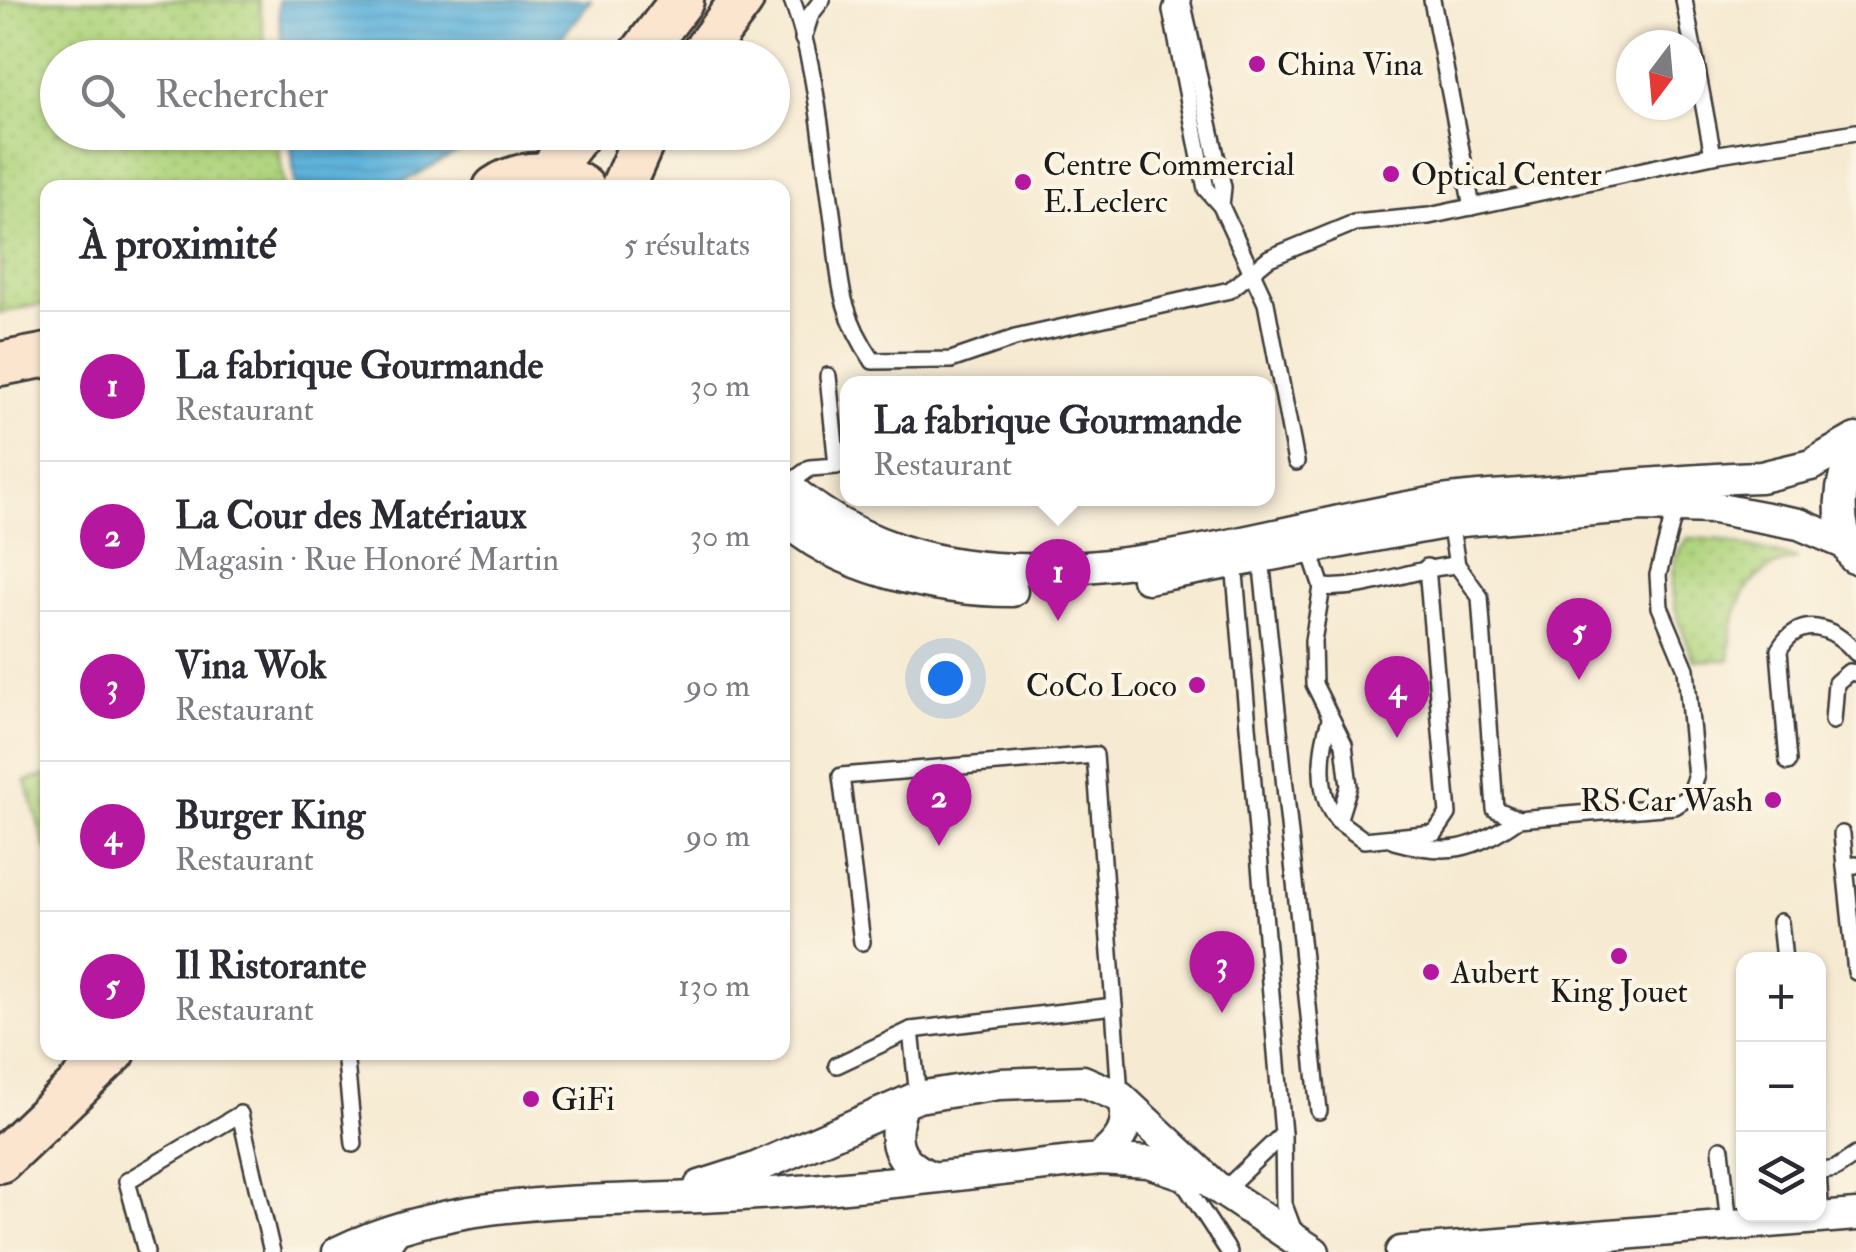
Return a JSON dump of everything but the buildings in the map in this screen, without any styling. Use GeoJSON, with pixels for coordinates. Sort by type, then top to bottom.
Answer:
{"type":"FeatureCollection","features":[{"type":"Feature","properties":{"kind":"main road"},"geometry":{"type":"LineString","coordinates":[[652,40],[682,0]]}},
{"type":"Feature","properties":{"kind":"main road"},"geometry":{"type":"LineString","coordinates":[[712,40],[742,0]]}},
{"type":"Feature","properties":{"kind":"main road"},"geometry":{"type":"LineString","coordinates":[[566,180],[575,150]]}},
{"type":"Feature","properties":{"kind":"main road"},"geometry":{"type":"LineString","coordinates":[[626,180],[639,150]]}},
{"type":"Feature","properties":{"kind":"main road"},"geometry":{"type":"LineString","coordinates":[[514,180],[524,176],[558,180]]}},
{"type":"Feature","properties":{"kind":"main road"},"geometry":{"type":"LineString","coordinates":[[0,364],[40,356]]}},
{"type":"Feature","properties":{"kind":"main road"},"geometry":{"type":"LineString","coordinates":[[0,1161],[106,1060]]}},
{"type":"Feature","properties":{"kind":"street"},"geometry":{"type":"LineString","coordinates":[[790,511],[797,530],[875,569],[931,586],[1058,590],[1248,560],[1308,538],[1439,501],[1761,477],[1811,465],[1856,443]]}},
{"type":"Feature","properties":{"kind":"street"},"geometry":{"type":"LineString","coordinates":[[1851,553],[1839,506],[1845,468],[1856,443]]}},
{"type":"Feature","properties":{"kind":"street"},"geometry":{"type":"LineString","coordinates":[[790,498],[882,546],[934,563],[983,570],[1053,570],[1450,522],[1676,506],[1714,508],[1798,524],[1851,553]]}},
{"type":"Feature","properties":{"kind":"street"},"geometry":{"type":"LineString","coordinates":[[670,1195],[753,1168],[910,1101],[998,1084],[1061,1080],[1104,1087],[1219,1188],[1303,1249]]}},
{"type":"Feature","properties":{"kind":"street"},"geometry":{"type":"LineString","coordinates":[[1099,1159],[1119,1142],[1125,1130],[1122,1100]]}},
{"type":"Feature","properties":{"kind":"street"},"geometry":{"type":"LineString","coordinates":[[910,1101],[894,1129],[895,1145],[912,1168],[931,1177]]}},
{"type":"Feature","properties":{"kind":"street"},"geometry":{"type":"LineString","coordinates":[[338,1252],[410,1224],[458,1214],[670,1195],[738,1195],[1099,1159],[1148,1162],[1219,1188]]}},
{"type":"Feature","properties":{"kind":"street"},"geometry":{"type":"LineString","coordinates":[[1826,1219],[1856,1216]]}},
{"type":"Feature","properties":{"kind":"street"},"geometry":{"type":"LineString","coordinates":[[1402,1252],[1775,1222]]}},
{"type":"Feature","properties":{"kind":"lane"},"geometry":{"type":"LineString","coordinates":[[792,0],[803,39],[832,207],[839,288],[851,329],[874,361],[951,360],[1014,338],[1230,290],[1269,258],[1354,223],[1429,216],[1713,155],[1856,132]]}},
{"type":"Feature","properties":{"kind":"lane"},"geometry":{"type":"LineString","coordinates":[[803,39],[811,14],[822,0]]}},
{"type":"Feature","properties":{"kind":"lane"},"geometry":{"type":"LineString","coordinates":[[1174,0],[1171,10],[1206,189],[1221,206],[1266,304],[1296,462]]}},
{"type":"Feature","properties":{"kind":"lane"},"geometry":{"type":"LineString","coordinates":[[1182,0],[1223,188],[1221,206]]}},
{"type":"Feature","properties":{"kind":"lane"},"geometry":{"type":"LineString","coordinates":[[1432,0],[1472,207]]}},
{"type":"Feature","properties":{"kind":"lane"},"geometry":{"type":"LineString","coordinates":[[1684,0],[1713,155]]}},
{"type":"Feature","properties":{"kind":"lane"},"geometry":{"type":"LineString","coordinates":[[790,489],[810,468],[837,466],[828,376]]}},
{"type":"Feature","properties":{"kind":"lane"},"geometry":{"type":"LineString","coordinates":[[1450,522],[1457,565],[1480,597],[1495,809],[1518,819],[1676,806],[1689,797],[1696,778],[1686,669],[1660,607],[1658,574],[1676,506]]}},
{"type":"Feature","properties":{"kind":"lane"},"geometry":{"type":"LineString","coordinates":[[1308,538],[1322,587],[1313,641],[1314,684],[1344,744],[1349,786],[1338,821]]}},
{"type":"Feature","properties":{"kind":"lane"},"geometry":{"type":"LineString","coordinates":[[1248,560],[1319,1111]]}},
{"type":"Feature","properties":{"kind":"lane"},"geometry":{"type":"LineString","coordinates":[[1248,560],[1284,1205],[1303,1249]]}},
{"type":"Feature","properties":{"kind":"lane"},"geometry":{"type":"LineString","coordinates":[[1322,587],[1344,589],[1427,567],[1457,565]]}},
{"type":"Feature","properties":{"kind":"lane"},"geometry":{"type":"LineString","coordinates":[[1330,719],[1322,742],[1326,807],[1338,821],[1364,840],[1435,833],[1448,814],[1427,567]]}},
{"type":"Feature","properties":{"kind":"lane"},"geometry":{"type":"LineString","coordinates":[[1788,762],[1779,650],[1788,634],[1807,625],[1828,629],[1856,653]]}},
{"type":"Feature","properties":{"kind":"lane"},"geometry":{"type":"LineString","coordinates":[[1833,721],[1836,683],[1849,672],[1856,673]]}},
{"type":"Feature","properties":{"kind":"lane"},"geometry":{"type":"LineString","coordinates":[[862,942],[841,776],[1095,755],[1122,1100]]}},
{"type":"Feature","properties":{"kind":"lane"},"geometry":{"type":"LineString","coordinates":[[1385,839],[1428,850],[1482,844],[1518,819]]}},
{"type":"Feature","properties":{"kind":"lane"},"geometry":{"type":"LineString","coordinates":[[1842,834],[1850,866],[1856,972]]}},
{"type":"Feature","properties":{"kind":"lane"},"geometry":{"type":"LineString","coordinates":[[1780,922],[1783,952]]}},
{"type":"Feature","properties":{"kind":"lane"},"geometry":{"type":"LineString","coordinates":[[837,1065],[911,1030],[1114,1006]]}},
{"type":"Feature","properties":{"kind":"lane"},"geometry":{"type":"LineString","coordinates":[[910,1101],[911,1030]]}},
{"type":"Feature","properties":{"kind":"lane"},"geometry":{"type":"LineString","coordinates":[[346,1060],[354,1144]]}},
{"type":"Feature","properties":{"kind":"lane"},"geometry":{"type":"LineString","coordinates":[[146,1252],[128,1181],[240,1114],[272,1252]]}},
{"type":"Feature","properties":{"kind":"lane"},"geometry":{"type":"LineString","coordinates":[[1219,1188],[1283,1134]]}},
{"type":"Feature","properties":{"kind":"lane"},"geometry":{"type":"LineString","coordinates":[[1721,1149],[1729,1225]]}},
{"type":"Feature","properties":{"kind":"lane"},"geometry":{"type":"LineString","coordinates":[[1826,1171],[1856,1155]]}},
{"type":"Feature","properties":{"kind":"lane"},"geometry":{"type":"LineString","coordinates":[[1175,1170],[1229,1252]]}},
{"type":"Feature","properties":{"kind":"lane"},"geometry":{"type":"LineString","coordinates":[[389,1252],[410,1224]]}},
{"type":"Feature","properties":{"kind":"green space"},"geometry":{"type":"Polygon","coordinates":[[[0,0],[259,0],[265,40],[40,40],[40,150],[279,150],[283,180],[40,180],[40,304],[0,313],[0,0]]]}},
{"type":"Feature","properties":{"kind":"green space"},"geometry":{"type":"Polygon","coordinates":[[[1688,538],[1721,540],[1798,559],[1779,564],[1752,582],[1737,608],[1729,660],[1694,660],[1682,629],[1673,598],[1673,567],[1688,538]]]}},
{"type":"Feature","properties":{"kind":"green space"},"geometry":{"type":"Polygon","coordinates":[[[40,777],[40,828],[26,781],[40,777]]]}},
{"type":"Feature","properties":{"kind":"water"},"geometry":{"type":"Polygon","coordinates":[[[278,0],[591,0],[559,40],[281,40],[278,0]]]}},
{"type":"Feature","properties":{"kind":"water"},"geometry":{"type":"Polygon","coordinates":[[[292,150],[461,150],[407,180],[294,180],[292,150]]]}},
{"type":"Feature","properties":{"kind":"place","name":"China Vina"},"geometry":{"type":"Point","coordinates":[1257,64]}},
{"type":"Feature","properties":{"kind":"place","name":"Optical Center"},"geometry":{"type":"Point","coordinates":[1391,174]}},
{"type":"Feature","properties":{"kind":"place","name":"Centre Commercial E.Leclerc"},"geometry":{"type":"Point","coordinates":[1023,182]}},
{"type":"Feature","properties":{"kind":"place","name":"La fabrique Gourmande"},"geometry":{"type":"Point","coordinates":[1058,621]}},
{"type":"Feature","properties":{"kind":"place","name":"Il Ristorante"},"geometry":{"type":"Point","coordinates":[1579,680]}},
{"type":"Feature","properties":{"kind":"place","name":"CoCo Loco"},"geometry":{"type":"Point","coordinates":[1197,685]}},
{"type":"Feature","properties":{"kind":"place","name":"Burger King"},"geometry":{"type":"Point","coordinates":[1397,738]}},
{"type":"Feature","properties":{"kind":"place","name":"RS Car Wash"},"geometry":{"type":"Point","coordinates":[1773,800]}},
{"type":"Feature","properties":{"kind":"place","name":"La Cour des Matériaux"},"geometry":{"type":"Point","coordinates":[939,846]}},
{"type":"Feature","properties":{"kind":"place","name":"King Jouet"},"geometry":{"type":"Point","coordinates":[1619,956]}},
{"type":"Feature","properties":{"kind":"place","name":"Aubert"},"geometry":{"type":"Point","coordinates":[1431,972]}},
{"type":"Feature","properties":{"kind":"place","name":"Vina Wok"},"geometry":{"type":"Point","coordinates":[1222,1013]}},
{"type":"Feature","properties":{"kind":"place","name":"GiFi"},"geometry":{"type":"Point","coordinates":[531,1099]}}]}
